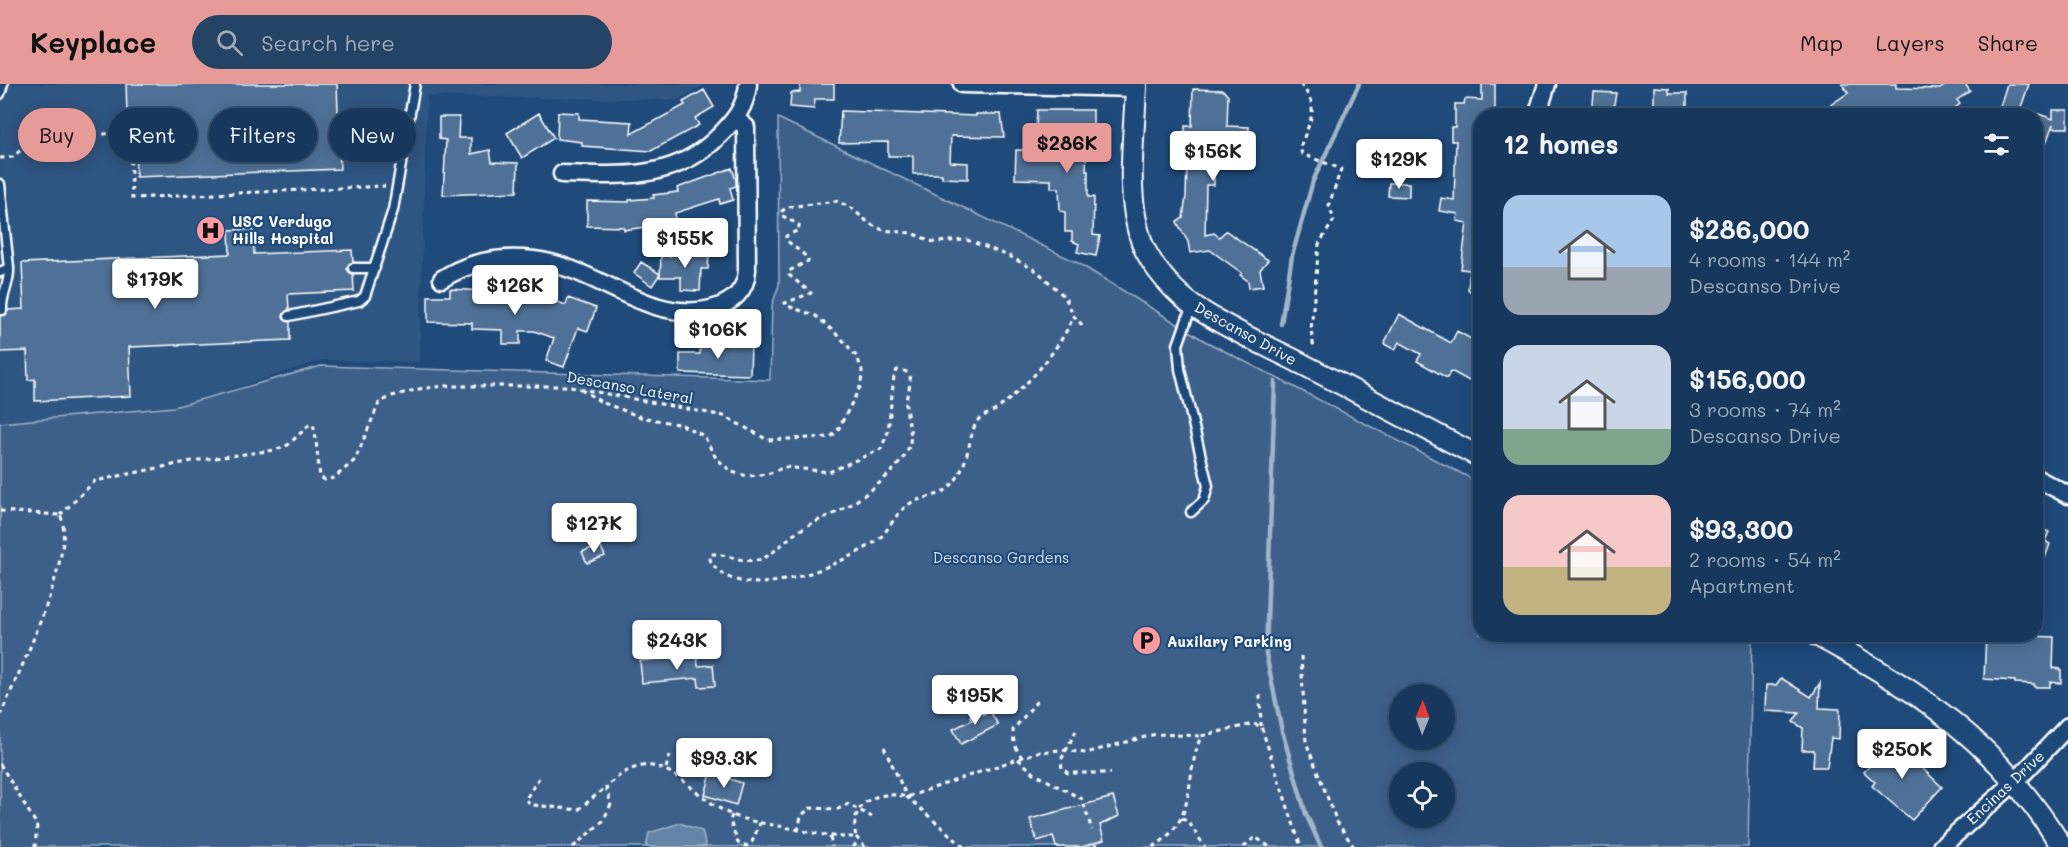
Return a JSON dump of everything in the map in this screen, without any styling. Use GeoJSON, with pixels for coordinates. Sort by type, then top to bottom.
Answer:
{"type":"FeatureCollection","features":[{"type":"Feature","properties":{"kind":"street"},"geometry":{"type":"LineString","coordinates":[[561,174],[637,175],[666,168],[702,152],[736,119],[748,84]]}},
{"type":"Feature","properties":{"kind":"street"},"geometry":{"type":"LineString","coordinates":[[962,84],[1136,86]]}},
{"type":"Feature","properties":{"kind":"street"},"geometry":{"type":"LineString","coordinates":[[1540,108],[1547,84]]}},
{"type":"Feature","properties":{"kind":"street","name":"Descanso Drive"},"geometry":{"type":"LineString","coordinates":[[1136,86],[1132,194],[1136,224],[1143,246],[1155,266],[1192,304],[1243,334],[1473,453]]}},
{"type":"Feature","properties":{"kind":"street"},"geometry":{"type":"LineString","coordinates":[[442,279],[456,270],[497,259],[535,260],[559,265],[661,308],[700,310],[716,308],[729,302],[742,289],[747,270],[746,127],[736,119]]}},
{"type":"Feature","properties":{"kind":"street"},"geometry":{"type":"LineString","coordinates":[[2043,482],[2068,495]]}},
{"type":"Feature","properties":{"kind":"street"},"geometry":{"type":"LineString","coordinates":[[1829,642],[1891,676],[1936,706],[1972,737],[2016,781],[2062,847]]}},
{"type":"Feature","properties":{"kind":"street","name":"Encinas Drive"},"geometry":{"type":"LineString","coordinates":[[1941,847],[2016,781],[2068,726]]}},
{"type":"Feature","properties":{"kind":"lane"},"geometry":{"type":"LineString","coordinates":[[0,94],[3,84]]}},
{"type":"Feature","properties":{"kind":"lane"},"geometry":{"type":"LineString","coordinates":[[289,316],[359,301],[365,296],[393,210],[414,84]]}},
{"type":"Feature","properties":{"kind":"lane"},"geometry":{"type":"LineString","coordinates":[[0,184],[10,280],[2,297],[2,310]]}},
{"type":"Feature","properties":{"kind":"lane"},"geometry":{"type":"LineString","coordinates":[[0,272],[9,268]]}},
{"type":"Feature","properties":{"kind":"lane"},"geometry":{"type":"LineString","coordinates":[[353,268],[375,268]]}},
{"type":"Feature","properties":{"kind":"lane"},"geometry":{"type":"LineString","coordinates":[[1191,512],[1204,500],[1208,486],[1178,345],[1192,304]]}},
{"type":"Feature","properties":{"kind":"path"},"geometry":{"type":"LineString","coordinates":[[1300,84],[1311,96],[1314,105],[1300,148],[1302,154],[1341,169],[1329,205],[1334,220],[1319,244],[1311,330],[1314,349]]}},
{"type":"Feature","properties":{"kind":"path"},"geometry":{"type":"LineString","coordinates":[[0,158],[13,158],[18,153]]}},
{"type":"Feature","properties":{"kind":"path"},"geometry":{"type":"LineString","coordinates":[[131,162],[132,198],[385,186]]}},
{"type":"Feature","properties":{"kind":"path","name":"Descanso Lateral"},"geometry":{"type":"LineString","coordinates":[[60,515],[95,481],[192,460],[275,450],[288,446],[309,425],[313,425],[315,432],[321,477],[325,480],[334,478],[355,460],[379,403],[392,396],[444,386],[566,386],[724,416],[768,440],[831,437],[838,430],[861,385],[862,370],[857,357],[842,338],[816,316],[785,305],[785,303],[811,293],[789,275],[789,271],[808,261],[808,258],[786,240],[786,236],[799,230],[800,225],[781,215],[782,211],[788,207],[836,201],[850,207],[870,224],[883,230],[911,232],[934,242],[967,240],[1009,256],[1037,271],[1065,297],[1074,316],[1084,327]]}},
{"type":"Feature","properties":{"kind":"path"},"geometry":{"type":"LineString","coordinates":[[579,388],[601,402],[641,417],[682,425],[704,436],[716,458],[732,472],[747,476],[768,474],[784,467],[829,472],[880,449],[888,432],[894,376],[897,370],[904,370],[910,375],[912,382],[905,402],[911,427],[909,448],[900,461],[872,488],[846,507],[800,530],[763,559],[734,560],[720,553],[711,554],[710,560],[714,567],[735,581],[775,582],[817,572],[874,542],[888,531],[907,505],[946,490],[965,466],[974,428],[979,419],[998,410],[1016,394],[1058,347],[1074,316]]}},
{"type":"Feature","properties":{"kind":"path"},"geometry":{"type":"LineString","coordinates":[[0,511],[60,515],[65,524],[59,565],[41,620],[0,716]]}},
{"type":"Feature","properties":{"kind":"path"},"geometry":{"type":"LineString","coordinates":[[1301,656],[1306,742],[1337,822],[1354,847]]}},
{"type":"Feature","properties":{"kind":"path"},"geometry":{"type":"LineString","coordinates":[[1260,695],[1261,726],[1301,847]]}},
{"type":"Feature","properties":{"kind":"path"},"geometry":{"type":"LineString","coordinates":[[1037,701],[1019,720],[1013,736],[1020,758],[1035,774],[1082,800],[1092,830]]}},
{"type":"Feature","properties":{"kind":"path"},"geometry":{"type":"LineString","coordinates":[[1018,715],[1019,720]]}},
{"type":"Feature","properties":{"kind":"path"},"geometry":{"type":"LineString","coordinates":[[865,847],[856,837],[855,820],[867,801],[874,796],[896,794],[907,797],[1038,752],[1086,753],[1156,734],[1201,736],[1245,724],[1261,726]]}},
{"type":"Feature","properties":{"kind":"path"},"geometry":{"type":"LineString","coordinates":[[1076,731],[1060,765],[1068,773],[1111,772]]}},
{"type":"Feature","properties":{"kind":"path"},"geometry":{"type":"LineString","coordinates":[[1153,847],[1175,831],[1182,818],[1192,761],[1201,736]]}},
{"type":"Feature","properties":{"kind":"path"},"geometry":{"type":"LineString","coordinates":[[884,747],[907,797],[964,847]]}},
{"type":"Feature","properties":{"kind":"path"},"geometry":{"type":"LineString","coordinates":[[666,768],[671,752]]}},
{"type":"Feature","properties":{"kind":"path"},"geometry":{"type":"LineString","coordinates":[[0,764],[37,825],[35,847]]}},
{"type":"Feature","properties":{"kind":"path"},"geometry":{"type":"LineString","coordinates":[[539,777],[525,800],[534,805],[578,810],[621,773],[636,768],[666,768],[709,802],[732,815],[830,837],[856,837]]}},
{"type":"Feature","properties":{"kind":"path"},"geometry":{"type":"LineString","coordinates":[[573,847],[609,811],[611,804],[606,787]]}},
{"type":"Feature","properties":{"kind":"path"},"geometry":{"type":"LineString","coordinates":[[798,831],[801,816],[810,808],[838,809],[848,804],[872,816]]}},
{"type":"Feature","properties":{"kind":"path"},"geometry":{"type":"LineString","coordinates":[[732,815],[730,820],[738,843],[746,846],[753,840],[760,823]]}},
{"type":"Feature","properties":{"kind":"path"},"geometry":{"type":"LineString","coordinates":[[1182,818],[1190,824],[1205,847]]}},
{"type":"Feature","properties":{"kind":"path"},"geometry":{"type":"LineString","coordinates":[[830,837],[832,847]]}},
{"type":"Feature","properties":{"kind":"path"},"geometry":{"type":"LineString","coordinates":[[1244,847],[1255,837],[1270,847]]}},
{"type":"Feature","properties":{"kind":"path"},"geometry":{"type":"LineString","coordinates":[[753,840],[756,846]]}},
{"type":"Feature","properties":{"kind":"path"},"geometry":{"type":"LineString","coordinates":[[853,847],[859,841]]}},
{"type":"Feature","properties":{"kind":"shaded area","name":"USC Verdugo Hills Hospital"},"geometry":{"type":"Polygon","coordinates":[[[0,84],[705,84],[677,100],[427,96],[419,362],[323,360],[174,407],[0,423],[0,84]]]}},
{"type":"Feature","properties":{"kind":"shaded area"},"geometry":{"type":"Polygon","coordinates":[[[680,823],[702,831],[706,847],[646,847],[649,833],[680,823]]]}},
{"type":"Feature","properties":{"kind":"green space","name":"Descanso Gardens"},"geometry":{"type":"Polygon","coordinates":[[[778,118],[1078,263],[1205,341],[1473,479],[1473,642],[1752,642],[1748,847],[0,847],[0,423],[174,407],[321,366],[770,380],[772,305],[779,285],[778,118]]]}},
{"type":"Feature","properties":{"kind":"building"},"geometry":{"type":"Polygon","coordinates":[[[126,84],[337,84],[338,108],[329,108],[329,162],[340,162],[340,169],[136,177],[136,162],[197,162],[197,108],[127,108],[126,84]]]}},
{"type":"Feature","properties":{"kind":"building"},"geometry":{"type":"Polygon","coordinates":[[[800,84],[834,84],[834,99],[815,99],[814,109],[790,107],[791,93],[800,92],[800,84]]]}},
{"type":"Feature","properties":{"kind":"building"},"geometry":{"type":"Polygon","coordinates":[[[1482,84],[1495,84],[1495,108],[1473,108],[1473,294],[1468,289],[1470,270],[1461,269],[1467,223],[1457,221],[1458,214],[1439,211],[1441,198],[1454,200],[1456,141],[1451,141],[1451,127],[1455,127],[1455,104],[1464,104],[1465,99],[1482,100],[1482,84]]]}},
{"type":"Feature","properties":{"kind":"building"},"geometry":{"type":"Polygon","coordinates":[[[1842,84],[1896,84],[1896,88],[1940,89],[1947,84],[1965,84],[1970,91],[1957,100],[1960,104],[1955,108],[1826,108],[1848,93],[1842,84]]]}},
{"type":"Feature","properties":{"kind":"building"},"geometry":{"type":"Polygon","coordinates":[[[2007,84],[2029,84],[2021,108],[2000,108],[2007,84]]]}},
{"type":"Feature","properties":{"kind":"building"},"geometry":{"type":"Polygon","coordinates":[[[1654,87],[1669,88],[1669,93],[1687,93],[1687,108],[1654,105],[1654,87]]]}},
{"type":"Feature","properties":{"kind":"building"},"geometry":{"type":"Polygon","coordinates":[[[1193,89],[1223,90],[1228,96],[1227,126],[1249,127],[1249,143],[1223,143],[1222,166],[1214,166],[1214,185],[1206,185],[1205,235],[1214,233],[1219,237],[1226,231],[1268,260],[1260,270],[1263,286],[1249,288],[1248,281],[1240,275],[1242,273],[1210,250],[1190,253],[1188,242],[1177,222],[1183,218],[1186,196],[1187,164],[1184,164],[1182,132],[1185,133],[1185,126],[1192,126],[1193,89]]]}},
{"type":"Feature","properties":{"kind":"building"},"geometry":{"type":"Polygon","coordinates":[[[704,90],[714,107],[695,118],[699,125],[651,151],[582,146],[582,142],[557,139],[558,112],[579,113],[579,119],[632,122],[631,134],[685,105],[683,102],[704,90]]]}},
{"type":"Feature","properties":{"kind":"building"},"geometry":{"type":"Polygon","coordinates":[[[1594,92],[1616,93],[1613,108],[1593,108],[1594,92]]]}},
{"type":"Feature","properties":{"kind":"building"},"geometry":{"type":"Polygon","coordinates":[[[1037,110],[1093,110],[1093,143],[1087,143],[1086,171],[1088,171],[1088,197],[1094,197],[1093,235],[1100,236],[1096,256],[1077,252],[1079,244],[1072,241],[1072,232],[1065,232],[1065,212],[1060,211],[1059,188],[1051,188],[1051,180],[1015,179],[1016,150],[1031,150],[1032,155],[1071,156],[1072,129],[1036,128],[1037,110]]]}},
{"type":"Feature","properties":{"kind":"building"},"geometry":{"type":"Polygon","coordinates":[[[2053,110],[2068,110],[2068,128],[2053,128],[2053,124],[2046,143],[2043,142],[2043,115],[2053,119],[2053,110]]]}},
{"type":"Feature","properties":{"kind":"building"},"geometry":{"type":"Polygon","coordinates":[[[841,111],[976,116],[976,114],[1001,114],[1004,137],[951,136],[950,162],[968,163],[968,179],[942,178],[942,174],[913,174],[913,156],[888,156],[888,142],[839,143],[841,111]]]}},
{"type":"Feature","properties":{"kind":"building"},"geometry":{"type":"Polygon","coordinates":[[[539,113],[554,138],[522,158],[507,133],[539,113]]]}},
{"type":"Feature","properties":{"kind":"building"},"geometry":{"type":"Polygon","coordinates":[[[439,117],[459,117],[458,138],[471,138],[471,154],[490,150],[492,162],[518,163],[517,192],[443,195],[446,140],[439,139],[439,117]]]}},
{"type":"Feature","properties":{"kind":"building"},"geometry":{"type":"Polygon","coordinates":[[[732,168],[736,180],[736,186],[730,188],[733,200],[720,204],[719,199],[675,213],[676,223],[624,230],[624,227],[587,226],[587,201],[629,202],[629,200],[654,198],[653,195],[678,192],[677,188],[732,168]]]}},
{"type":"Feature","properties":{"kind":"building"},"geometry":{"type":"Polygon","coordinates":[[[1389,183],[1409,183],[1409,197],[1388,196],[1389,183]]]}},
{"type":"Feature","properties":{"kind":"building"},"geometry":{"type":"Polygon","coordinates":[[[253,229],[254,254],[352,250],[353,262],[347,269],[353,274],[354,291],[288,294],[289,309],[283,317],[290,322],[290,340],[129,347],[131,396],[35,401],[35,379],[28,380],[27,351],[0,352],[0,316],[6,315],[8,310],[24,309],[22,263],[230,254],[229,230],[253,229]]]}},
{"type":"Feature","properties":{"kind":"building"},"geometry":{"type":"Polygon","coordinates":[[[670,253],[709,254],[708,269],[701,269],[700,291],[681,290],[681,277],[660,277],[661,255],[670,256],[670,253]]]}},
{"type":"Feature","properties":{"kind":"building"},"geometry":{"type":"Polygon","coordinates":[[[641,262],[660,274],[652,286],[634,273],[641,262]]]}},
{"type":"Feature","properties":{"kind":"building"},"geometry":{"type":"Polygon","coordinates":[[[504,281],[523,282],[522,296],[540,296],[566,305],[568,298],[596,308],[588,331],[578,328],[564,367],[546,361],[554,338],[534,331],[520,331],[520,344],[503,344],[503,330],[472,329],[472,323],[428,322],[428,296],[450,296],[450,289],[504,292],[504,281]]]}},
{"type":"Feature","properties":{"kind":"building"},"geometry":{"type":"Polygon","coordinates":[[[1399,314],[1451,343],[1457,331],[1473,340],[1473,383],[1451,371],[1447,378],[1417,361],[1421,354],[1399,342],[1395,350],[1384,344],[1399,314]]]}},
{"type":"Feature","properties":{"kind":"building"},"geometry":{"type":"Polygon","coordinates":[[[700,341],[751,346],[750,375],[680,373],[680,354],[700,354],[700,341]]]}},
{"type":"Feature","properties":{"kind":"building"},"geometry":{"type":"Polygon","coordinates":[[[2043,529],[2049,532],[2045,541],[2050,544],[2043,563],[2043,529]]]}},
{"type":"Feature","properties":{"kind":"building"},"geometry":{"type":"Polygon","coordinates":[[[600,545],[605,556],[587,563],[582,552],[600,545]]]}},
{"type":"Feature","properties":{"kind":"building"},"geometry":{"type":"Polygon","coordinates":[[[2043,637],[2054,637],[2053,668],[2061,669],[2061,683],[2050,682],[2050,687],[2034,687],[2034,684],[1984,679],[1986,642],[2043,642],[2043,637]]]}},
{"type":"Feature","properties":{"kind":"building"},"geometry":{"type":"Polygon","coordinates":[[[697,655],[698,666],[713,665],[715,686],[699,687],[698,678],[642,683],[640,661],[697,655]]]}},
{"type":"Feature","properties":{"kind":"building"},"geometry":{"type":"Polygon","coordinates":[[[1781,678],[1811,697],[1820,683],[1819,708],[1840,709],[1839,739],[1831,738],[1827,767],[1813,767],[1814,750],[1802,750],[1803,728],[1793,722],[1799,713],[1765,711],[1766,685],[1776,685],[1781,678]]]}},
{"type":"Feature","properties":{"kind":"building"},"geometry":{"type":"Polygon","coordinates":[[[981,710],[983,714],[990,711],[998,725],[961,744],[953,729],[972,720],[970,716],[981,710]]]}},
{"type":"Feature","properties":{"kind":"building"},"geometry":{"type":"Polygon","coordinates":[[[1893,740],[1942,787],[1912,820],[1872,786],[1875,782],[1864,772],[1893,740]]]}},
{"type":"Feature","properties":{"kind":"building"},"geometry":{"type":"Polygon","coordinates":[[[711,773],[742,783],[736,805],[705,795],[711,773]]]}},
{"type":"Feature","properties":{"kind":"building"},"geometry":{"type":"Polygon","coordinates":[[[1113,797],[1119,816],[1100,825],[1104,840],[1082,847],[1056,847],[1053,836],[1037,841],[1030,819],[1113,797]]]}},
{"type":"Feature","properties":{"kind":"waterway"},"geometry":{"type":"LineString","coordinates":[[1281,324],[1292,256],[1313,181],[1359,84]]}},
{"type":"Feature","properties":{"kind":"waterway"},"geometry":{"type":"LineString","coordinates":[[1275,382],[1266,654],[1282,731],[1306,814],[1321,847]]}},
{"type":"Feature","properties":{"kind":"place","name":"USC Verdugo Hills Hospital"},"geometry":{"type":"Point","coordinates":[211,230]}},
{"type":"Feature","properties":{"kind":"place","name":"Auxilary Parking"},"geometry":{"type":"Point","coordinates":[1146,641]}}]}
